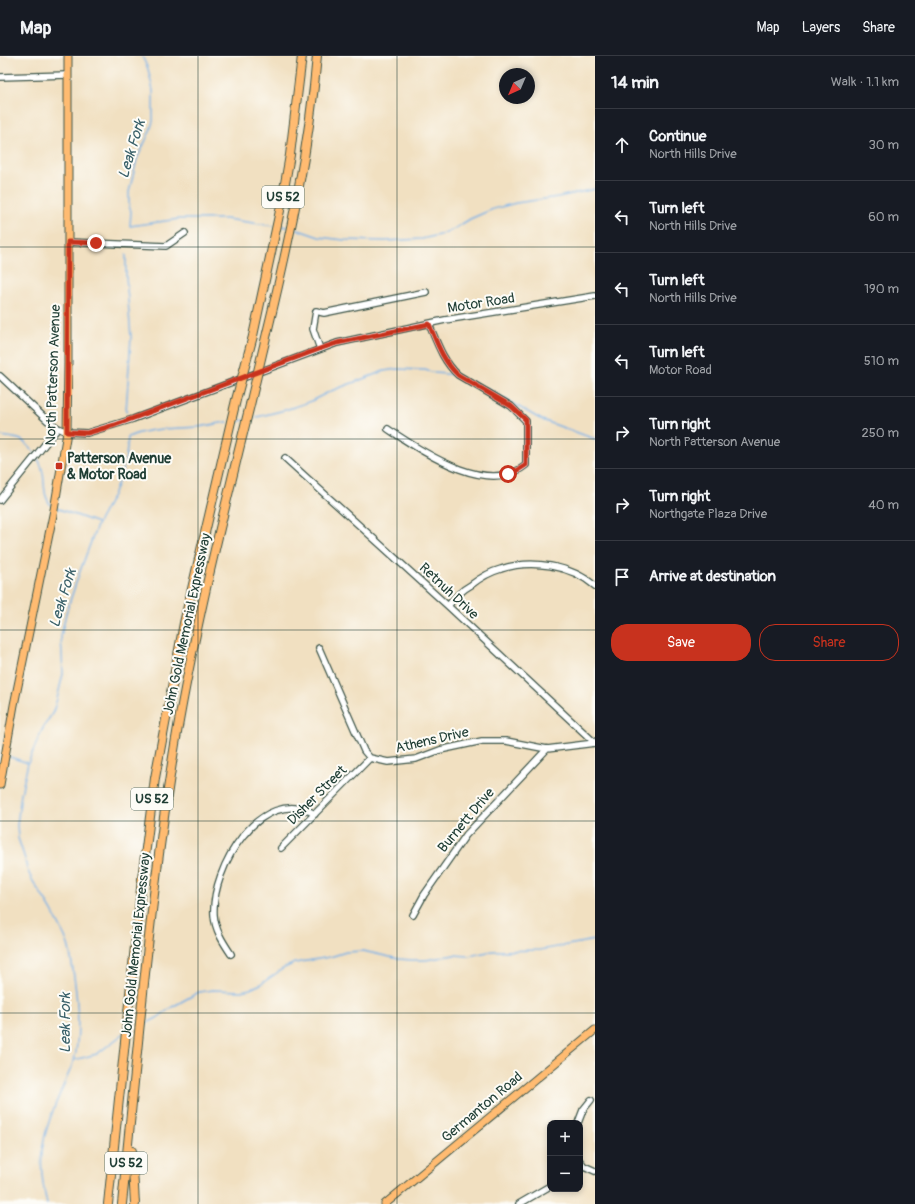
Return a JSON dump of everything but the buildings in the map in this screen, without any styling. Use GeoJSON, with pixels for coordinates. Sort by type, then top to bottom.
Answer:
{"type":"FeatureCollection","features":[{"type":"Feature","properties":{"kind":"highway","name":"John Gold Memorial Expressway"},"geometry":{"type":"LineString","coordinates":[[108,1204],[141,887],[155,778],[184,623],[236,400],[253,336],[282,199],[291,148],[302,56]]}},
{"type":"Feature","properties":{"kind":"highway","name":"John Gold Memorial Expressway"},"geometry":{"type":"LineString","coordinates":[[122,1204],[151,922],[172,763],[192,656],[215,548],[297,201],[305,154],[317,56]]}},
{"type":"Feature","properties":{"kind":"highway"},"geometry":{"type":"LineString","coordinates":[[131,1122],[135,1204]]}},
{"type":"Feature","properties":{"kind":"main road","name":"North Patterson Avenue"},"geometry":{"type":"LineString","coordinates":[[0,785],[14,705],[54,510],[67,432],[68,56]]}},
{"type":"Feature","properties":{"kind":"main road","name":"Germanton Road"},"geometry":{"type":"LineString","coordinates":[[386,1204],[595,1030]]}},
{"type":"Feature","properties":{"kind":"street"},"geometry":{"type":"LineString","coordinates":[[0,77],[68,75]]}},
{"type":"Feature","properties":{"kind":"street"},"geometry":{"type":"LineString","coordinates":[[68,242],[166,246],[185,232]]}},
{"type":"Feature","properties":{"kind":"street"},"geometry":{"type":"LineString","coordinates":[[320,349],[313,329],[316,310],[324,313],[426,292]]}},
{"type":"Feature","properties":{"kind":"street","name":"Motor Road"},"geometry":{"type":"LineString","coordinates":[[0,376],[48,421],[58,428],[67,432],[87,433],[115,425],[337,343],[429,324],[595,296]]}},
{"type":"Feature","properties":{"kind":"street"},"geometry":{"type":"LineString","coordinates":[[388,429],[424,452],[465,472],[494,475],[508,474],[526,465],[526,420],[511,406],[458,375],[442,355],[429,324]]}},
{"type":"Feature","properties":{"kind":"street"},"geometry":{"type":"LineString","coordinates":[[0,500],[58,428]]}},
{"type":"Feature","properties":{"kind":"street","name":"Retnuh Drive"},"geometry":{"type":"LineString","coordinates":[[285,458],[448,606],[595,743]]}},
{"type":"Feature","properties":{"kind":"street"},"geometry":{"type":"LineString","coordinates":[[448,606],[458,595],[476,581],[492,572],[510,567],[530,565],[553,567],[573,572],[595,586]]}},
{"type":"Feature","properties":{"kind":"street"},"geometry":{"type":"LineString","coordinates":[[319,648],[364,751],[370,758]]}},
{"type":"Feature","properties":{"kind":"street","name":"Athens Drive"},"geometry":{"type":"LineString","coordinates":[[370,758],[388,762],[416,759],[440,750],[482,741],[506,741],[547,749],[595,743]]}},
{"type":"Feature","properties":{"kind":"street","name":"Burnett Drive"},"geometry":{"type":"LineString","coordinates":[[413,915],[424,895],[466,835],[547,749]]}},
{"type":"Feature","properties":{"kind":"street","name":"Disher Street"},"geometry":{"type":"LineString","coordinates":[[281,848],[370,758]]}},
{"type":"Feature","properties":{"kind":"street"},"geometry":{"type":"LineString","coordinates":[[231,954],[220,938],[217,929],[214,916],[214,898],[223,868],[231,852],[251,826],[263,816],[273,811],[290,807],[306,809],[315,814]]}},
{"type":"Feature","properties":{"kind":"street"},"geometry":{"type":"LineString","coordinates":[[579,1120],[583,1110],[591,1100]]}},
{"type":"Feature","properties":{"kind":"street"},"geometry":{"type":"LineString","coordinates":[[583,1166],[595,1171]]}},
{"type":"Feature","properties":{"kind":"street"},"geometry":{"type":"LineString","coordinates":[[519,1204],[547,1188]]}},
{"type":"Feature","properties":{"kind":"waterway","name":"Leak Fork"},"geometry":{"type":"LineString","coordinates":[[142,56],[148,69],[153,91],[153,121],[137,159],[129,192],[129,206],[131,211],[130,226],[179,219],[226,219],[274,226]]}},
{"type":"Feature","properties":{"kind":"waterway"},"geometry":{"type":"LineString","coordinates":[[293,228],[319,237],[344,240],[385,241],[422,239],[439,235],[454,229],[470,219],[493,209],[516,203],[558,197],[595,189]]}},
{"type":"Feature","properties":{"kind":"waterway"},"geometry":{"type":"LineString","coordinates":[[280,226],[288,227]]}},
{"type":"Feature","properties":{"kind":"waterway","name":"Leak Fork"},"geometry":{"type":"LineString","coordinates":[[126,255],[126,276],[131,337],[126,412]]}},
{"type":"Feature","properties":{"kind":"waterway"},"geometry":{"type":"LineString","coordinates":[[249,419],[309,402],[331,391],[384,371],[397,369],[425,370],[435,373],[456,375]]}},
{"type":"Feature","properties":{"kind":"waterway"},"geometry":{"type":"LineString","coordinates":[[487,389],[542,420],[595,439]]}},
{"type":"Feature","properties":{"kind":"waterway"},"geometry":{"type":"LineString","coordinates":[[234,422],[244,420]]}},
{"type":"Feature","properties":{"kind":"waterway","name":"Leak Fork"},"geometry":{"type":"LineString","coordinates":[[25,859],[18,838],[17,825],[21,794],[28,763],[42,730],[53,712],[57,699],[63,674],[61,636],[66,613],[98,523],[113,495],[120,477],[126,457],[128,437],[153,430],[197,427],[228,422]]}},
{"type":"Feature","properties":{"kind":"waterway"},"geometry":{"type":"LineString","coordinates":[[0,436],[21,440],[32,450],[42,468],[45,494],[51,505]]}},
{"type":"Feature","properties":{"kind":"waterway"},"geometry":{"type":"LineString","coordinates":[[56,508],[98,523]]}},
{"type":"Feature","properties":{"kind":"waterway"},"geometry":{"type":"LineString","coordinates":[[7,756],[28,763]]}},
{"type":"Feature","properties":{"kind":"waterway","name":"Leak Fork"},"geometry":{"type":"LineString","coordinates":[[25,861],[27,868]]}},
{"type":"Feature","properties":{"kind":"waterway","name":"Leak Fork"},"geometry":{"type":"LineString","coordinates":[[28,871],[51,909],[68,944],[77,1008],[78,1032],[75,1056],[52,1112],[41,1159],[43,1185],[47,1204]]}},
{"type":"Feature","properties":{"kind":"waterway"},"geometry":{"type":"LineString","coordinates":[[143,1025],[199,992],[213,990],[241,991],[250,989],[295,963],[330,957],[346,952],[363,951],[399,959],[426,960],[454,955],[468,956],[493,951],[540,950],[595,940]]}},
{"type":"Feature","properties":{"kind":"waterway"},"geometry":{"type":"LineString","coordinates":[[74,1060],[97,1054],[123,1034]]}},
{"type":"Feature","properties":{"kind":"place","name":"Patterson Avenue & Motor Road"},"geometry":{"type":"Point","coordinates":[59,466]}},
{"type":"Feature","properties":{"kind":"route"},"geometry":{"type":"LineString","coordinates":[[96,243],[68,242],[67,432],[80,434],[94,432],[337,343],[429,324],[442,355],[458,375],[511,406],[526,420],[526,465],[508,474]]}}]}
